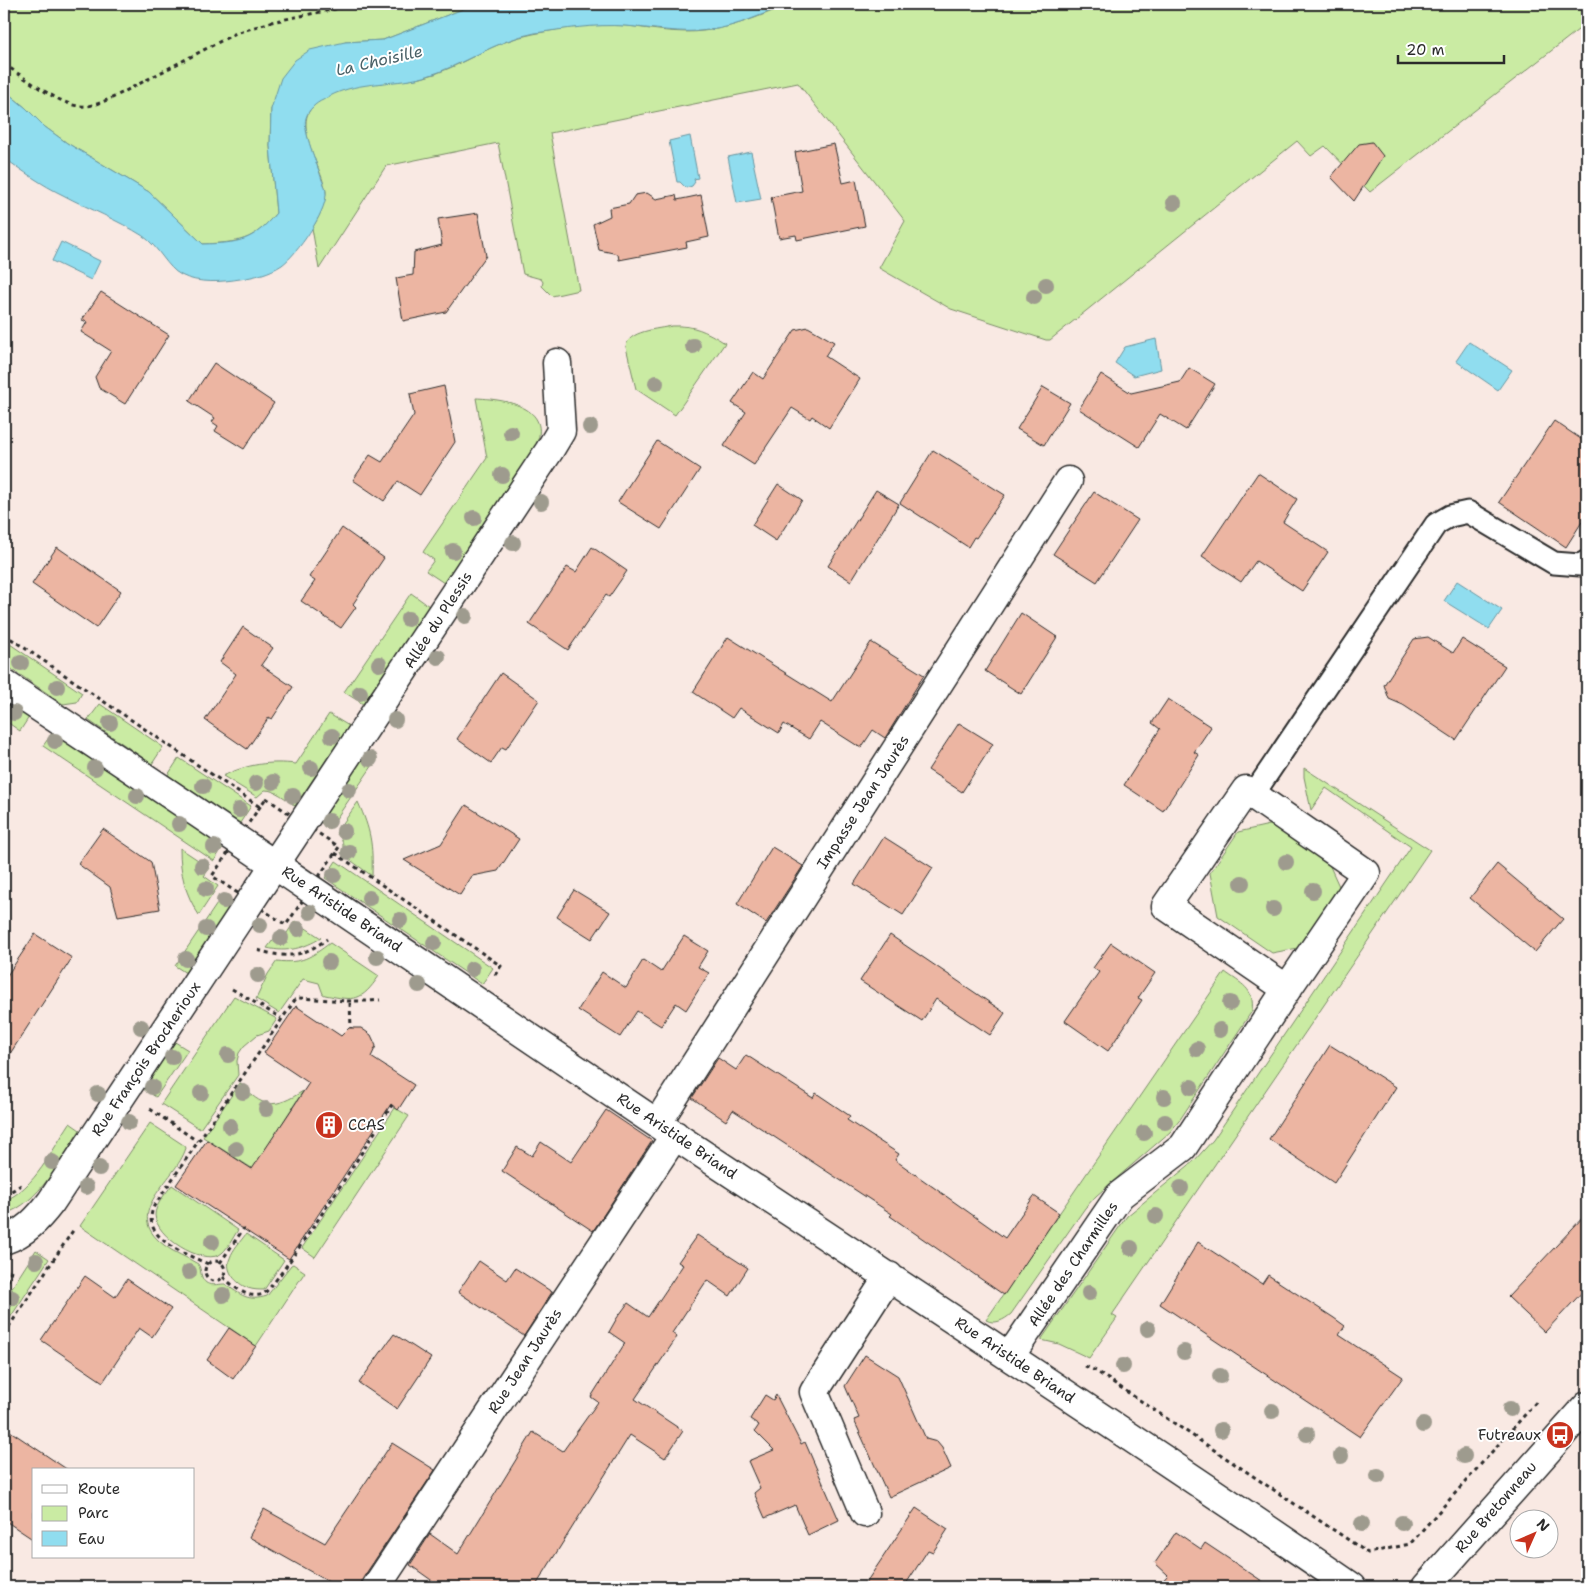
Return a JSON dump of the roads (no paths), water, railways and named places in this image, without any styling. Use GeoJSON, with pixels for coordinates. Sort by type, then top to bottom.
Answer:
{"type":"FeatureCollection","features":[{"type":"Feature","properties":{"kind":"street","name":"Allée du Plessis"},"geometry":{"type":"LineString","coordinates":[[276,864],[550,451],[560,430],[556,363]]}},
{"type":"Feature","properties":{"kind":"street","name":"Impasse Jean Jaurès"},"geometry":{"type":"LineString","coordinates":[[666,1129],[1068,481]]}},
{"type":"Feature","properties":{"kind":"street","name":"Rue Aristide Briand"},"geometry":{"type":"LineString","coordinates":[[4,684],[276,864],[666,1129],[1010,1356],[1352,1587]]}},
{"type":"Feature","properties":{"kind":"street"},"geometry":{"type":"LineString","coordinates":[[1253,795],[1246,790],[1166,906],[1287,989]]}},
{"type":"Feature","properties":{"kind":"street","name":"Allée des Charmilles"},"geometry":{"type":"LineString","coordinates":[[1010,1356],[1120,1195],[1183,1147],[1366,873],[1253,795]]}},
{"type":"Feature","properties":{"kind":"street","name":"Rue François Brocherioux"},"geometry":{"type":"LineString","coordinates":[[4,1240],[22,1232],[52,1202],[276,864]]}},
{"type":"Feature","properties":{"kind":"street","name":"Rue Jean Jaurès"},"geometry":{"type":"LineString","coordinates":[[376,1587],[666,1129]]}},
{"type":"Feature","properties":{"kind":"street"},"geometry":{"type":"LineString","coordinates":[[865,1513],[814,1392],[889,1276]]}},
{"type":"Feature","properties":{"kind":"street","name":"Rue Bretonneau"},"geometry":{"type":"LineString","coordinates":[[1426,1587],[1587,1406]]}},
{"type":"Feature","properties":{"kind":"lane"},"geometry":{"type":"LineString","coordinates":[[1253,795],[1436,524],[1450,516],[1468,512],[1554,563],[1580,565],[1587,561]]}},
{"type":"Feature","properties":{"kind":"water","name":"La Choisille"},"geometry":{"type":"Polygon","coordinates":[[[476,4],[790,4],[740,23],[709,30],[678,31],[625,26],[602,26],[580,27],[520,36],[424,77],[347,89],[320,101],[309,112],[305,124],[308,139],[326,190],[325,202],[316,222],[303,243],[288,260],[272,270],[251,277],[210,282],[195,280],[181,275],[171,267],[143,236],[48,187],[4,158],[4,90],[45,127],[67,143],[149,192],[203,244],[226,243],[244,239],[260,230],[276,213],[270,146],[271,109],[281,78],[295,60],[310,50],[345,42],[383,40],[476,4]]]}},
{"type":"Feature","properties":{"kind":"water"},"geometry":{"type":"Polygon","coordinates":[[[690,136],[698,178],[694,179],[695,182],[692,186],[686,188],[680,182],[677,182],[669,141],[690,136]]]}},
{"type":"Feature","properties":{"kind":"water"},"geometry":{"type":"Polygon","coordinates":[[[751,152],[761,199],[737,203],[728,157],[751,152]]]}},
{"type":"Feature","properties":{"kind":"water"},"geometry":{"type":"Polygon","coordinates":[[[61,242],[100,261],[91,280],[52,261],[61,242]]]}},
{"type":"Feature","properties":{"kind":"water"},"geometry":{"type":"Polygon","coordinates":[[[1156,339],[1161,369],[1134,376],[1115,363],[1125,347],[1156,339]]]}},
{"type":"Feature","properties":{"kind":"water"},"geometry":{"type":"Polygon","coordinates":[[[1469,342],[1512,370],[1498,390],[1456,361],[1469,342]]]}},
{"type":"Feature","properties":{"kind":"water"},"geometry":{"type":"Polygon","coordinates":[[[1457,581],[1502,610],[1489,629],[1444,601],[1457,581]]]}},
{"type":"Feature","properties":{"kind":"place","name":"CCAS"},"geometry":{"type":"Point","coordinates":[329,1125]}},
{"type":"Feature","properties":{"kind":"place","name":"Futreaux"},"geometry":{"type":"Point","coordinates":[1560,1435]}}]}
